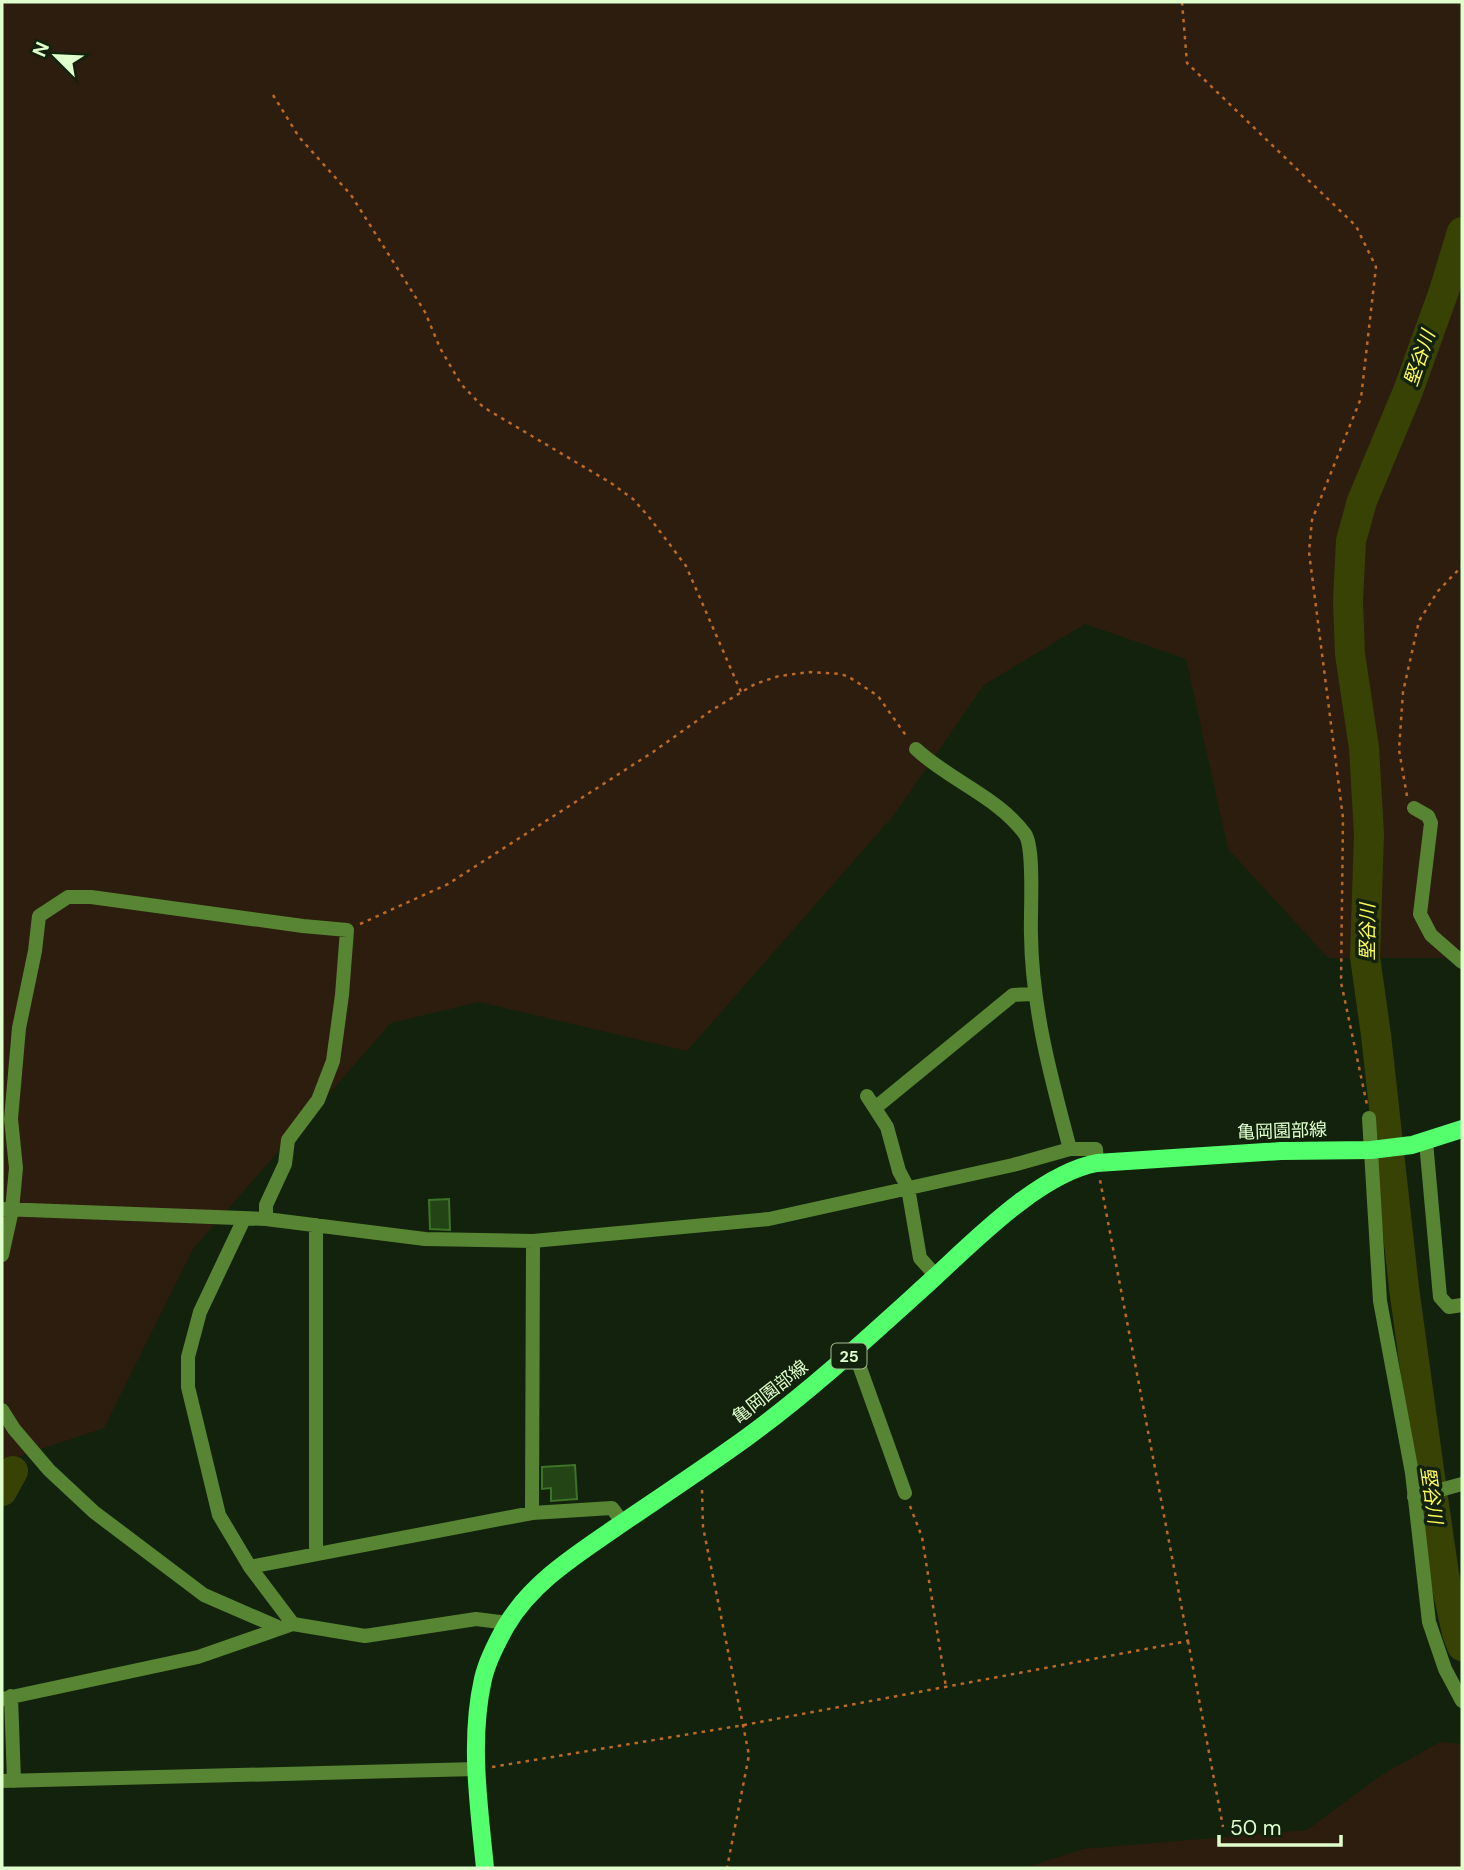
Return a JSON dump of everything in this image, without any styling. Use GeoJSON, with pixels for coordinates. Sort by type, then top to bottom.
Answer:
{"type":"FeatureCollection","features":[{"type":"Feature","properties":{"kind":"main road","name":"亀岡園部線"},"geometry":{"type":"LineString","coordinates":[[485,1868],[476,1723],[483,1677],[508,1623],[555,1570],[691,1476],[813,1386],[1023,1200],[1062,1175],[1084,1165],[1138,1158],[1281,1150],[1371,1150],[1426,1142],[1462,1129]]}},
{"type":"Feature","properties":{"kind":"street"},"geometry":{"type":"LineString","coordinates":[[916,749],[1012,819],[1027,837],[1030,857],[1031,974],[1039,1027],[1070,1149]]}},
{"type":"Feature","properties":{"kind":"street"},"geometry":{"type":"LineString","coordinates":[[1414,808],[1428,816],[1432,823],[1420,914],[1431,935],[1462,962]]}},
{"type":"Feature","properties":{"kind":"street"},"geometry":{"type":"LineString","coordinates":[[2,1255],[7,1209],[16,1168],[6,1119],[39,916],[68,897],[91,897],[290,925],[347,930],[333,1061],[318,1100],[288,1140],[285,1164],[266,1205],[266,1219]]}},
{"type":"Feature","properties":{"kind":"street"},"geometry":{"type":"LineString","coordinates":[[936,1276],[920,1258],[908,1188],[887,1127],[871,1102],[1013,995],[1034,994]]}},
{"type":"Feature","properties":{"kind":"street"},"geometry":{"type":"LineString","coordinates":[[1369,1118],[1380,1301],[1414,1497],[1429,1622],[1445,1669],[1462,1701]]}},
{"type":"Feature","properties":{"kind":"street"},"geometry":{"type":"LineString","coordinates":[[1426,1142],[1440,1297],[1449,1307],[1462,1305]]}},
{"type":"Feature","properties":{"kind":"street"},"geometry":{"type":"LineString","coordinates":[[7,1209],[266,1219],[425,1239],[533,1241],[769,1219],[1013,1165],[1070,1149],[1097,1149],[1097,1163]]}},
{"type":"Feature","properties":{"kind":"street"},"geometry":{"type":"LineString","coordinates":[[244,1219],[200,1312],[188,1357],[188,1387],[219,1515],[287,1626]]}},
{"type":"Feature","properties":{"kind":"street"},"geometry":{"type":"LineString","coordinates":[[316,1225],[316,1554]]}},
{"type":"Feature","properties":{"kind":"street"},"geometry":{"type":"LineString","coordinates":[[532,1513],[533,1241]]}},
{"type":"Feature","properties":{"kind":"street"},"geometry":{"type":"LineString","coordinates":[[854,1351],[905,1493]]}},
{"type":"Feature","properties":{"kind":"street"},"geometry":{"type":"LineString","coordinates":[[2,1410],[14,1429],[49,1470],[94,1512],[204,1595],[287,1626],[365,1636],[476,1619],[508,1623]]}},
{"type":"Feature","properties":{"kind":"street"},"geometry":{"type":"LineString","coordinates":[[1414,1497],[1462,1484]]}},
{"type":"Feature","properties":{"kind":"street"},"geometry":{"type":"LineString","coordinates":[[250,1567],[532,1513],[612,1508],[623,1523]]}},
{"type":"Feature","properties":{"kind":"street"},"geometry":{"type":"LineString","coordinates":[[287,1626],[198,1657],[6,1698],[8,1781],[477,1769]]}},
{"type":"Feature","properties":{"kind":"path"},"geometry":{"type":"LineString","coordinates":[[1182,2],[1187,63],[1356,226],[1376,267],[1361,398],[1312,520],[1309,552],[1343,818],[1341,982],[1369,1118]]}},
{"type":"Feature","properties":{"kind":"path"},"geometry":{"type":"LineString","coordinates":[[273,95],[299,136],[351,195],[425,312],[445,357],[472,397],[483,407],[611,483],[633,499],[666,538],[686,566],[741,692]]}},
{"type":"Feature","properties":{"kind":"path"},"geometry":{"type":"LineString","coordinates":[[1414,808],[1404,792],[1399,750],[1403,692],[1419,621],[1438,591],[1462,566]]}},
{"type":"Feature","properties":{"kind":"path"},"geometry":{"type":"LineString","coordinates":[[347,930],[447,884],[530,833],[741,692],[779,676],[810,672],[841,674],[859,682],[878,696],[916,749]]}},
{"type":"Feature","properties":{"kind":"path"},"geometry":{"type":"LineString","coordinates":[[1097,1163],[1223,1827]]}},
{"type":"Feature","properties":{"kind":"path"},"geometry":{"type":"LineString","coordinates":[[691,1476],[703,1492],[703,1528],[749,1755],[727,1868]]}},
{"type":"Feature","properties":{"kind":"path"},"geometry":{"type":"LineString","coordinates":[[905,1493],[922,1537],[946,1687]]}},
{"type":"Feature","properties":{"kind":"path"},"geometry":{"type":"LineString","coordinates":[[477,1769],[744,1724],[1188,1641]]}},
{"type":"Feature","properties":{"kind":"shaded area"},"geometry":{"type":"Polygon","coordinates":[[[2,2],[1462,2],[1462,958],[1328,958],[1228,849],[1186,659],[1085,624],[984,685],[894,815],[687,1051],[479,1002],[391,1023],[193,1249],[104,1428],[2,1462],[2,2]]]}},
{"type":"Feature","properties":{"kind":"shaded area"},"geometry":{"type":"Polygon","coordinates":[[[1440,1742],[1462,1744],[1462,1868],[1024,1868],[1083,1849],[1307,1830],[1383,1774],[1440,1742]]]}},
{"type":"Feature","properties":{"kind":"building"},"geometry":{"type":"Polygon","coordinates":[[[449,1199],[450,1230],[430,1229],[429,1200],[449,1199]]]}},
{"type":"Feature","properties":{"kind":"building"},"geometry":{"type":"Polygon","coordinates":[[[575,1465],[577,1499],[551,1501],[551,1488],[542,1489],[542,1467],[575,1465]]]}},
{"type":"Feature","properties":{"kind":"waterway","name":"堅谷川"},"geometry":{"type":"LineString","coordinates":[[1462,232],[1408,391],[1362,501],[1351,541],[1348,601],[1350,654],[1364,748],[1369,834],[1365,957],[1404,1288],[1430,1477],[1444,1574],[1462,1646]]}},
{"type":"Feature","properties":{"kind":"waterway"},"geometry":{"type":"LineString","coordinates":[[2,1491],[13,1471]]}}]}
